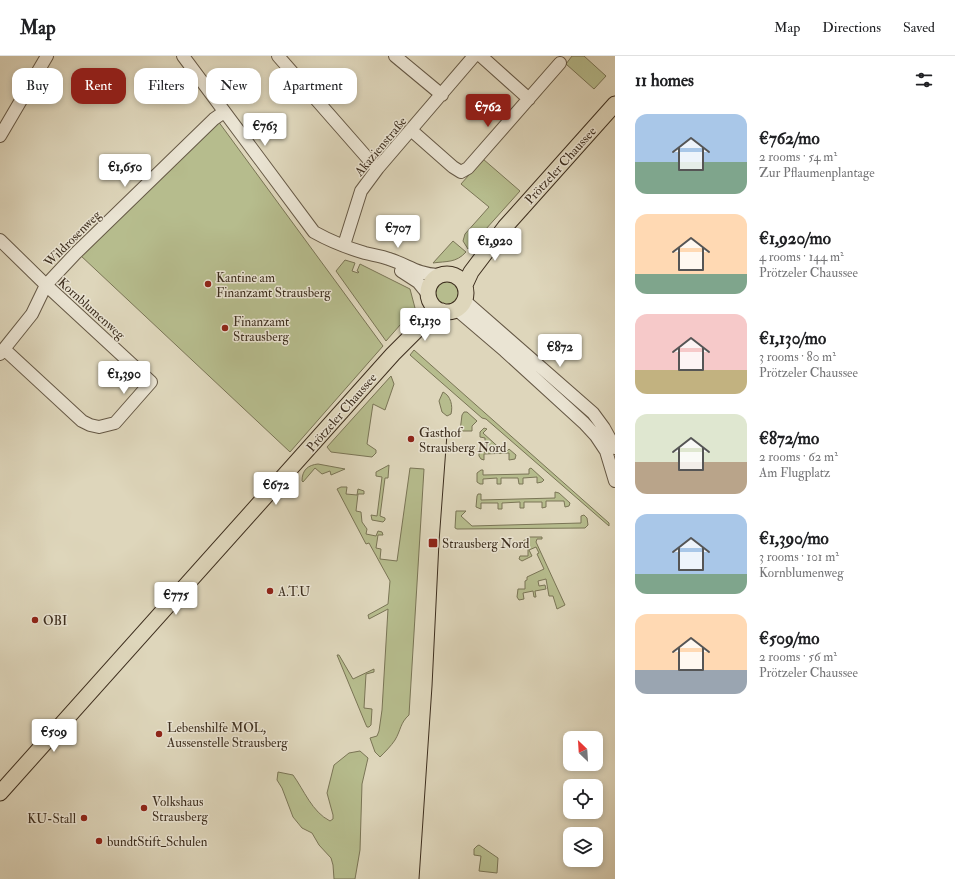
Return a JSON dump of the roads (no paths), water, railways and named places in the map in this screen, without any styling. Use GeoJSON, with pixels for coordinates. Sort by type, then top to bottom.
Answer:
{"type":"FeatureCollection","features":[{"type":"Feature","properties":{"kind":"main road","name":"Prötzeler Chaussee"},"geometry":{"type":"LineString","coordinates":[[461,305],[466,295],[465,285],[471,272],[505,227],[615,104]]}},
{"type":"Feature","properties":{"kind":"main road","name":"Prötzeler Chaussee"},"geometry":{"type":"LineString","coordinates":[[393,354],[416,321],[428,296],[430,283],[467,263],[505,227]]}},
{"type":"Feature","properties":{"kind":"main road"},"geometry":{"type":"LineString","coordinates":[[445,274],[460,278],[465,285]]}},
{"type":"Feature","properties":{"kind":"main road"},"geometry":{"type":"LineString","coordinates":[[428,296],[434,308],[442,311],[451,312],[461,305]]}},
{"type":"Feature","properties":{"kind":"main road","name":"Prötzeler Chaussee"},"geometry":{"type":"LineString","coordinates":[[0,793],[393,354],[421,326],[442,311]]}},
{"type":"Feature","properties":{"kind":"street"},"geometry":{"type":"LineString","coordinates":[[0,136],[47,56]]}},
{"type":"Feature","properties":{"kind":"street"},"geometry":{"type":"LineString","coordinates":[[183,56],[314,232],[323,237],[366,253],[388,258],[422,273],[445,274]]}},
{"type":"Feature","properties":{"kind":"street"},"geometry":{"type":"LineString","coordinates":[[278,56],[370,161],[378,168]]}},
{"type":"Feature","properties":{"kind":"street"},"geometry":{"type":"LineString","coordinates":[[395,56],[442,95]]}},
{"type":"Feature","properties":{"kind":"street","name":"Akazienstraße"},"geometry":{"type":"LineString","coordinates":[[344,245],[361,191],[378,168],[474,56]]}},
{"type":"Feature","properties":{"kind":"street"},"geometry":{"type":"LineString","coordinates":[[481,56],[529,99]]}},
{"type":"Feature","properties":{"kind":"street"},"geometry":{"type":"LineString","coordinates":[[411,130],[453,167],[461,172],[468,168],[560,63]]}},
{"type":"Feature","properties":{"kind":"street","name":"Wildrosenweg"},"geometry":{"type":"LineString","coordinates":[[2,351],[32,314],[46,285],[129,201],[214,119],[224,112]]}},
{"type":"Feature","properties":{"kind":"street","name":"Wildrosenweg"},"geometry":{"type":"LineString","coordinates":[[0,240],[46,285]]}},
{"type":"Feature","properties":{"kind":"street"},"geometry":{"type":"LineString","coordinates":[[366,253],[414,278],[422,286],[428,296]]}},
{"type":"Feature","properties":{"kind":"street","name":"Kornblumenweg"},"geometry":{"type":"LineString","coordinates":[[2,351],[82,421],[99,427],[115,423],[151,382],[46,285]]}},
{"type":"Feature","properties":{"kind":"street"},"geometry":{"type":"LineString","coordinates":[[461,305],[593,413],[604,428],[615,448]]}},
{"type":"Feature","properties":{"kind":"street"},"geometry":{"type":"LineString","coordinates":[[461,305],[511,356],[584,423],[596,436],[606,451],[615,481]]}},
{"type":"Feature","properties":{"kind":"tram line"},"geometry":{"type":"LineString","coordinates":[[419,879],[432,686],[439,542],[447,434]]}},
{"type":"Feature","properties":{"kind":"place","name":"Kantine am Finanzamt Strausberg"},"geometry":{"type":"Point","coordinates":[208,284]}},
{"type":"Feature","properties":{"kind":"place","name":"Finanzamt Strausberg"},"geometry":{"type":"Point","coordinates":[225,328]}},
{"type":"Feature","properties":{"kind":"place","name":"Gasthof Strausberg Nord"},"geometry":{"type":"Point","coordinates":[411,439]}},
{"type":"Feature","properties":{"kind":"place","name":"Strausberg Nord"},"geometry":{"type":"Point","coordinates":[433,543]}},
{"type":"Feature","properties":{"kind":"place","name":"A.T.U"},"geometry":{"type":"Point","coordinates":[270,591]}},
{"type":"Feature","properties":{"kind":"place","name":"OBI"},"geometry":{"type":"Point","coordinates":[35,620]}},
{"type":"Feature","properties":{"kind":"place","name":"Lebenshilfe MOL, Aussenstelle Strausberg"},"geometry":{"type":"Point","coordinates":[159,734]}},
{"type":"Feature","properties":{"kind":"place","name":"Volkshaus Strausberg"},"geometry":{"type":"Point","coordinates":[144,808]}},
{"type":"Feature","properties":{"kind":"place","name":"KU-Stall"},"geometry":{"type":"Point","coordinates":[84,818]}},
{"type":"Feature","properties":{"kind":"place","name":"bundtStift_Schulen"},"geometry":{"type":"Point","coordinates":[99,841]}}]}
